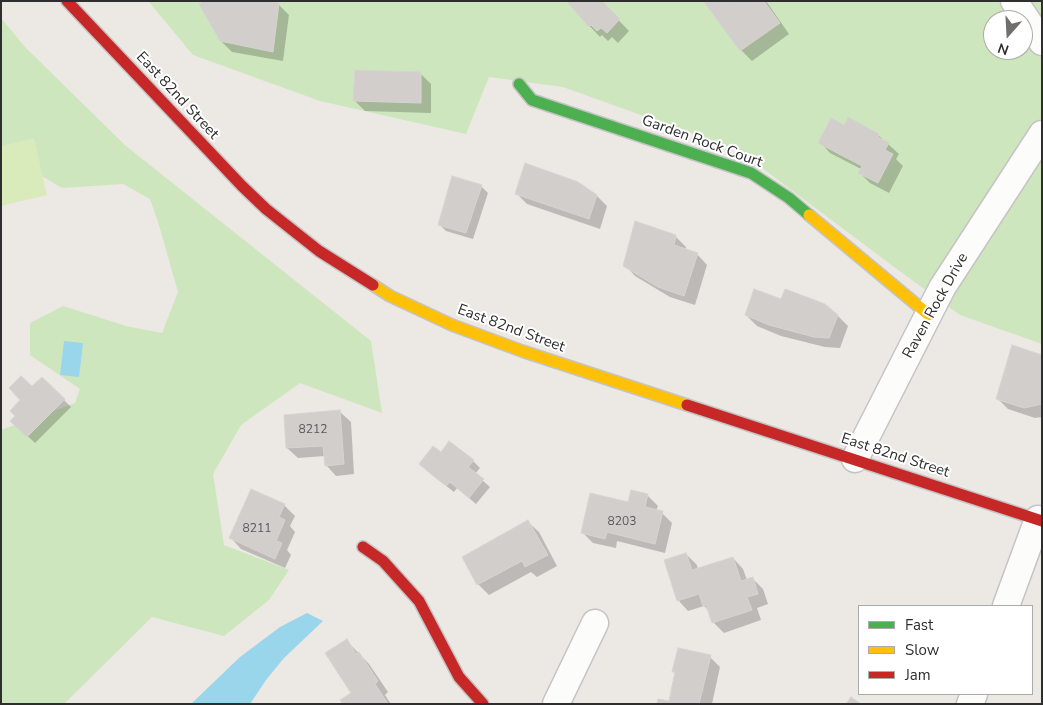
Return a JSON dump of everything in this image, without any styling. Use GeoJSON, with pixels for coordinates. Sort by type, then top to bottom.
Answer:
{"type":"FeatureCollection","features":[{"type":"Feature","properties":{"kind":"main road","name":"East 82nd Street"},"geometry":{"type":"LineString","coordinates":[[67,1],[266,209],[295,234],[319,251],[390,296],[452,325],[497,342],[1040,520]]}},
{"type":"Feature","properties":{"kind":"main road","name":"Garden Rock Court"},"geometry":{"type":"LineString","coordinates":[[519,84],[532,100],[751,173],[789,198],[929,314]]}},
{"type":"Feature","properties":{"kind":"main road"},"geometry":{"type":"LineString","coordinates":[[363,547],[383,561],[419,602],[459,678],[483,704]]}},
{"type":"Feature","properties":{"kind":"street"},"geometry":{"type":"LineString","coordinates":[[1014,1],[1042,42]]}},
{"type":"Feature","properties":{"kind":"street","name":"Raven Rock Drive"},"geometry":{"type":"LineString","coordinates":[[855,459],[942,288],[1042,134]]}},
{"type":"Feature","properties":{"kind":"street"},"geometry":{"type":"LineString","coordinates":[[1006,605],[1040,520]]}},
{"type":"Feature","properties":{"kind":"street"},"geometry":{"type":"LineString","coordinates":[[556,704],[595,623]]}},
{"type":"Feature","properties":{"kind":"green space"},"geometry":{"type":"Polygon","coordinates":[[[148,1],[1042,1],[1042,344],[960,315],[738,150],[563,87],[489,77],[466,134],[320,101],[193,55],[148,1]]]}},
{"type":"Feature","properties":{"kind":"green space"},"geometry":{"type":"Polygon","coordinates":[[[1,18],[25,47],[126,146],[371,341],[382,413],[300,383],[241,425],[213,474],[224,545],[289,570],[269,600],[224,636],[152,617],[64,704],[1,704],[1,430],[75,403],[80,389],[30,355],[30,323],[63,306],[126,326],[162,333],[178,292],[150,199],[123,184],[62,188],[1,152],[1,18]]]}},
{"type":"Feature","properties":{"kind":"green space"},"geometry":{"type":"Polygon","coordinates":[[[34,138],[47,195],[1,206],[1,146],[34,138]]]}},
{"type":"Feature","properties":{"kind":"water"},"geometry":{"type":"Polygon","coordinates":[[[64,341],[83,343],[79,377],[60,375],[64,341]]]}},
{"type":"Feature","properties":{"kind":"water"},"geometry":{"type":"Polygon","coordinates":[[[307,613],[323,621],[284,658],[250,704],[191,704],[240,657],[280,627],[307,613]]]}},
{"type":"Feature","properties":{"kind":"building"},"geometry":{"type":"Polygon","coordinates":[[[204,1],[270,1],[279,3],[273,52],[220,41],[199,4],[204,1]]]}},
{"type":"Feature","properties":{"kind":"building"},"geometry":{"type":"Polygon","coordinates":[[[568,1],[602,1],[620,19],[607,33],[601,28],[597,31],[591,25],[589,27],[568,1]]]}},
{"type":"Feature","properties":{"kind":"building"},"geometry":{"type":"Polygon","coordinates":[[[764,1],[780,23],[740,51],[704,2],[764,1]]]}},
{"type":"Feature","properties":{"kind":"building"},"geometry":{"type":"Polygon","coordinates":[[[355,70],[421,72],[421,103],[353,101],[355,70]]]}},
{"type":"Feature","properties":{"kind":"building"},"geometry":{"type":"Polygon","coordinates":[[[848,117],[879,134],[878,137],[889,143],[885,150],[893,154],[878,183],[858,173],[862,166],[818,143],[831,118],[844,125],[848,117]]]}},
{"type":"Feature","properties":{"kind":"building"},"geometry":{"type":"Polygon","coordinates":[[[525,163],[578,182],[597,195],[589,219],[515,194],[525,163]]]}},
{"type":"Feature","properties":{"kind":"building"},"geometry":{"type":"Polygon","coordinates":[[[452,176],[482,185],[466,233],[438,225],[452,176]]]}},
{"type":"Feature","properties":{"kind":"building"},"geometry":{"type":"Polygon","coordinates":[[[635,221],[676,235],[674,245],[698,253],[684,296],[658,287],[623,266],[635,221]]]}},
{"type":"Feature","properties":{"kind":"building"},"geometry":{"type":"Polygon","coordinates":[[[754,289],[781,299],[785,289],[825,304],[838,315],[829,338],[814,337],[769,325],[745,315],[754,289]]]}},
{"type":"Feature","properties":{"kind":"building"},"geometry":{"type":"Polygon","coordinates":[[[1012,345],[1042,355],[1042,404],[1024,408],[996,399],[1012,345]]]}},
{"type":"Feature","properties":{"kind":"building"},"geometry":{"type":"Polygon","coordinates":[[[21,376],[32,386],[42,377],[65,399],[27,437],[10,421],[15,416],[10,411],[20,400],[9,388],[21,376]]]}},
{"type":"Feature","properties":{"kind":"building"},"geometry":{"type":"Polygon","coordinates":[[[340,410],[344,464],[325,466],[323,446],[286,448],[284,415],[340,410]]]}},
{"type":"Feature","properties":{"kind":"building"},"geometry":{"type":"Polygon","coordinates":[[[449,441],[474,460],[468,467],[484,479],[469,498],[450,482],[446,486],[419,464],[433,446],[441,452],[449,441]]]}},
{"type":"Feature","properties":{"kind":"building"},"geometry":{"type":"Polygon","coordinates":[[[251,489],[285,504],[279,517],[285,520],[276,541],[282,543],[275,559],[229,538],[251,489]]]}},
{"type":"Feature","properties":{"kind":"building"},"geometry":{"type":"Polygon","coordinates":[[[631,490],[648,494],[645,507],[663,511],[655,544],[607,532],[605,539],[581,533],[590,493],[628,502],[631,490]]]}},
{"type":"Feature","properties":{"kind":"building"},"geometry":{"type":"Polygon","coordinates":[[[528,520],[548,555],[525,567],[522,561],[477,585],[462,557],[528,520]]]}},
{"type":"Feature","properties":{"kind":"building"},"geometry":{"type":"Polygon","coordinates":[[[686,553],[692,570],[733,557],[741,581],[753,577],[758,594],[747,597],[752,610],[712,623],[706,605],[703,606],[699,594],[677,601],[664,560],[686,553]]]}},
{"type":"Feature","properties":{"kind":"building"},"geometry":{"type":"Polygon","coordinates":[[[347,639],[356,654],[359,652],[378,681],[375,684],[388,704],[343,704],[340,700],[351,693],[325,653],[347,639]]]}},
{"type":"Feature","properties":{"kind":"building"},"geometry":{"type":"Polygon","coordinates":[[[678,648],[711,655],[699,704],[657,704],[658,699],[669,701],[675,672],[672,672],[678,648]]]}},
{"type":"Feature","properties":{"kind":"building"},"geometry":{"type":"Polygon","coordinates":[[[851,697],[861,704],[846,704],[851,697]]]}},
{"type":"Feature","properties":{"kind":"traffic: fast"},"geometry":{"type":"LineString","coordinates":[[519,84],[532,100],[751,173],[789,198],[809,215]]}},
{"type":"Feature","properties":{"kind":"traffic: slow"},"geometry":{"type":"LineString","coordinates":[[809,215],[929,315]]}},
{"type":"Feature","properties":{"kind":"traffic: slow"},"geometry":{"type":"LineString","coordinates":[[373,285],[390,296],[452,325],[522,351],[687,405]]}},
{"type":"Feature","properties":{"kind":"traffic: jam"},"geometry":{"type":"LineString","coordinates":[[67,1],[266,209],[319,251],[373,285]]}},
{"type":"Feature","properties":{"kind":"traffic: jam"},"geometry":{"type":"LineString","coordinates":[[687,405],[1042,521]]}},
{"type":"Feature","properties":{"kind":"traffic: jam"},"geometry":{"type":"LineString","coordinates":[[363,547],[383,561],[419,601],[459,677],[483,704]]}}]}
